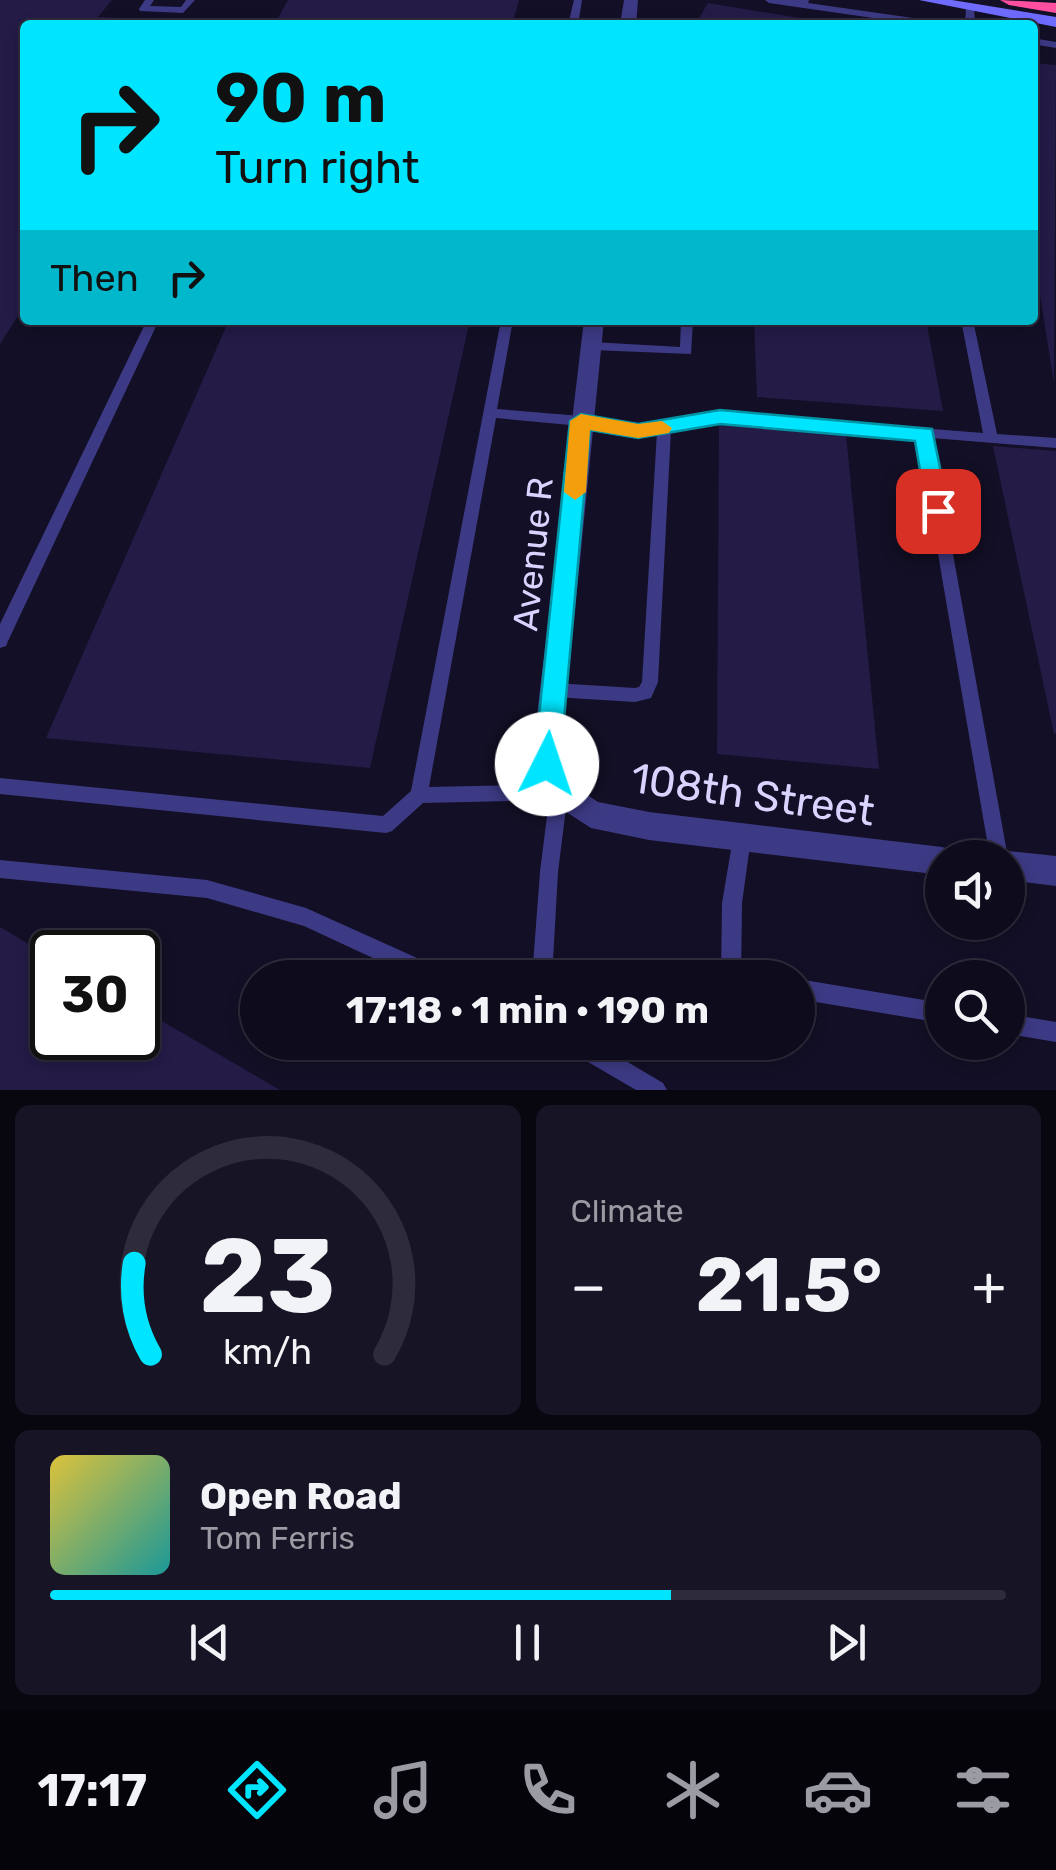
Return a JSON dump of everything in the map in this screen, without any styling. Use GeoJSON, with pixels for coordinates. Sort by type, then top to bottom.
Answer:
{"type":"FeatureCollection","features":[{"type":"Feature","properties":{"kind":"highway"},"geometry":{"type":"LineString","coordinates":[[1008,0],[1056,8]]}},
{"type":"Feature","properties":{"kind":"main road"},"geometry":{"type":"LineString","coordinates":[[926,0],[1056,22]]}},
{"type":"Feature","properties":{"kind":"street","name":"Avenue R"},"geometry":{"type":"LineString","coordinates":[[559,792],[547,764],[593,333]]}},
{"type":"Feature","properties":{"kind":"street","name":"108th Street"},"geometry":{"type":"LineString","coordinates":[[559,792],[591,814],[649,826],[925,858]]}},
{"type":"Feature","properties":{"kind":"street"},"geometry":{"type":"LineString","coordinates":[[1025,868],[1056,871]]}},
{"type":"Feature","properties":{"kind":"lane"},"geometry":{"type":"LineString","coordinates":[[150,0],[144,8],[183,10],[190,0]]}},
{"type":"Feature","properties":{"kind":"lane"},"geometry":{"type":"LineString","coordinates":[[768,0],[911,20]]}},
{"type":"Feature","properties":{"kind":"lane"},"geometry":{"type":"LineString","coordinates":[[970,7],[970,20]]}},
{"type":"Feature","properties":{"kind":"lane"},"geometry":{"type":"LineString","coordinates":[[0,641],[152,325]]}},
{"type":"Feature","properties":{"kind":"lane"},"geometry":{"type":"LineString","coordinates":[[0,786],[386,825],[419,795],[507,325]]}},
{"type":"Feature","properties":{"kind":"lane"},"geometry":{"type":"LineString","coordinates":[[593,333],[686,351],[687,325]]}},
{"type":"Feature","properties":{"kind":"lane"},"geometry":{"type":"LineString","coordinates":[[968,325],[991,439]]}},
{"type":"Feature","properties":{"kind":"lane"},"geometry":{"type":"LineString","coordinates":[[490,413],[581,421],[638,431],[720,417],[1056,443]]}},
{"type":"Feature","properties":{"kind":"lane"},"geometry":{"type":"LineString","coordinates":[[554,690],[635,695],[645,693],[650,682],[664,428]]}},
{"type":"Feature","properties":{"kind":"lane"},"geometry":{"type":"LineString","coordinates":[[924,434],[997,840]]}},
{"type":"Feature","properties":{"kind":"lane"},"geometry":{"type":"LineString","coordinates":[[419,795],[559,792],[543,960]]}},
{"type":"Feature","properties":{"kind":"lane"},"geometry":{"type":"LineString","coordinates":[[731,960],[732,904],[742,838]]}},
{"type":"Feature","properties":{"kind":"lane"},"geometry":{"type":"LineString","coordinates":[[0,869],[206,889],[306,917],[400,960]]}},
{"type":"Feature","properties":{"kind":"lane"},"geometry":{"type":"LineString","coordinates":[[815,992],[925,1010]]}},
{"type":"Feature","properties":{"kind":"lane"},"geometry":{"type":"LineString","coordinates":[[1025,1027],[1056,1032]]}},
{"type":"Feature","properties":{"kind":"lane"},"geometry":{"type":"LineString","coordinates":[[604,1060],[656,1090]]}},
{"type":"Feature","properties":{"kind":"building"},"geometry":{"type":"Polygon","coordinates":[[[0,0],[112,0],[98,17],[155,20],[20,20],[20,313],[0,344],[0,0]]]}},
{"type":"Feature","properties":{"kind":"building"},"geometry":{"type":"Polygon","coordinates":[[[288,0],[519,0],[513,20],[277,20],[288,0]]]}},
{"type":"Feature","properties":{"kind":"building"},"geometry":{"type":"Polygon","coordinates":[[[708,3],[812,20],[698,20],[708,3]]]}},
{"type":"Feature","properties":{"kind":"building"},"geometry":{"type":"Polygon","coordinates":[[[1038,64],[1056,65],[1054,383],[1038,283],[1038,64]]]}},
{"type":"Feature","properties":{"kind":"building"},"geometry":{"type":"Polygon","coordinates":[[[227,325],[469,325],[370,768],[46,738],[227,325]]]}},
{"type":"Feature","properties":{"kind":"building"},"geometry":{"type":"Polygon","coordinates":[[[754,325],[927,325],[943,411],[757,397],[754,325]]]}},
{"type":"Feature","properties":{"kind":"building"},"geometry":{"type":"Polygon","coordinates":[[[719,425],[846,435],[879,769],[717,754],[719,425]]]}},
{"type":"Feature","properties":{"kind":"building"},"geometry":{"type":"Polygon","coordinates":[[[993,446],[1056,451],[1054,734],[993,446]]]}},
{"type":"Feature","properties":{"kind":"building"},"geometry":{"type":"Polygon","coordinates":[[[0,927],[30,945],[30,1060],[160,1060],[160,1020],[280,1090],[0,1090],[0,927]]]}},
{"type":"Feature","properties":{"kind":"slow traffic"},"geometry":{"type":"LineString","coordinates":[[575,492],[581,421],[638,431],[662,428]]}},
{"type":"Feature","properties":{"kind":"route"},"geometry":{"type":"LineString","coordinates":[[547,764],[581,421],[638,431],[720,417],[924,434],[938,511]]}}]}
